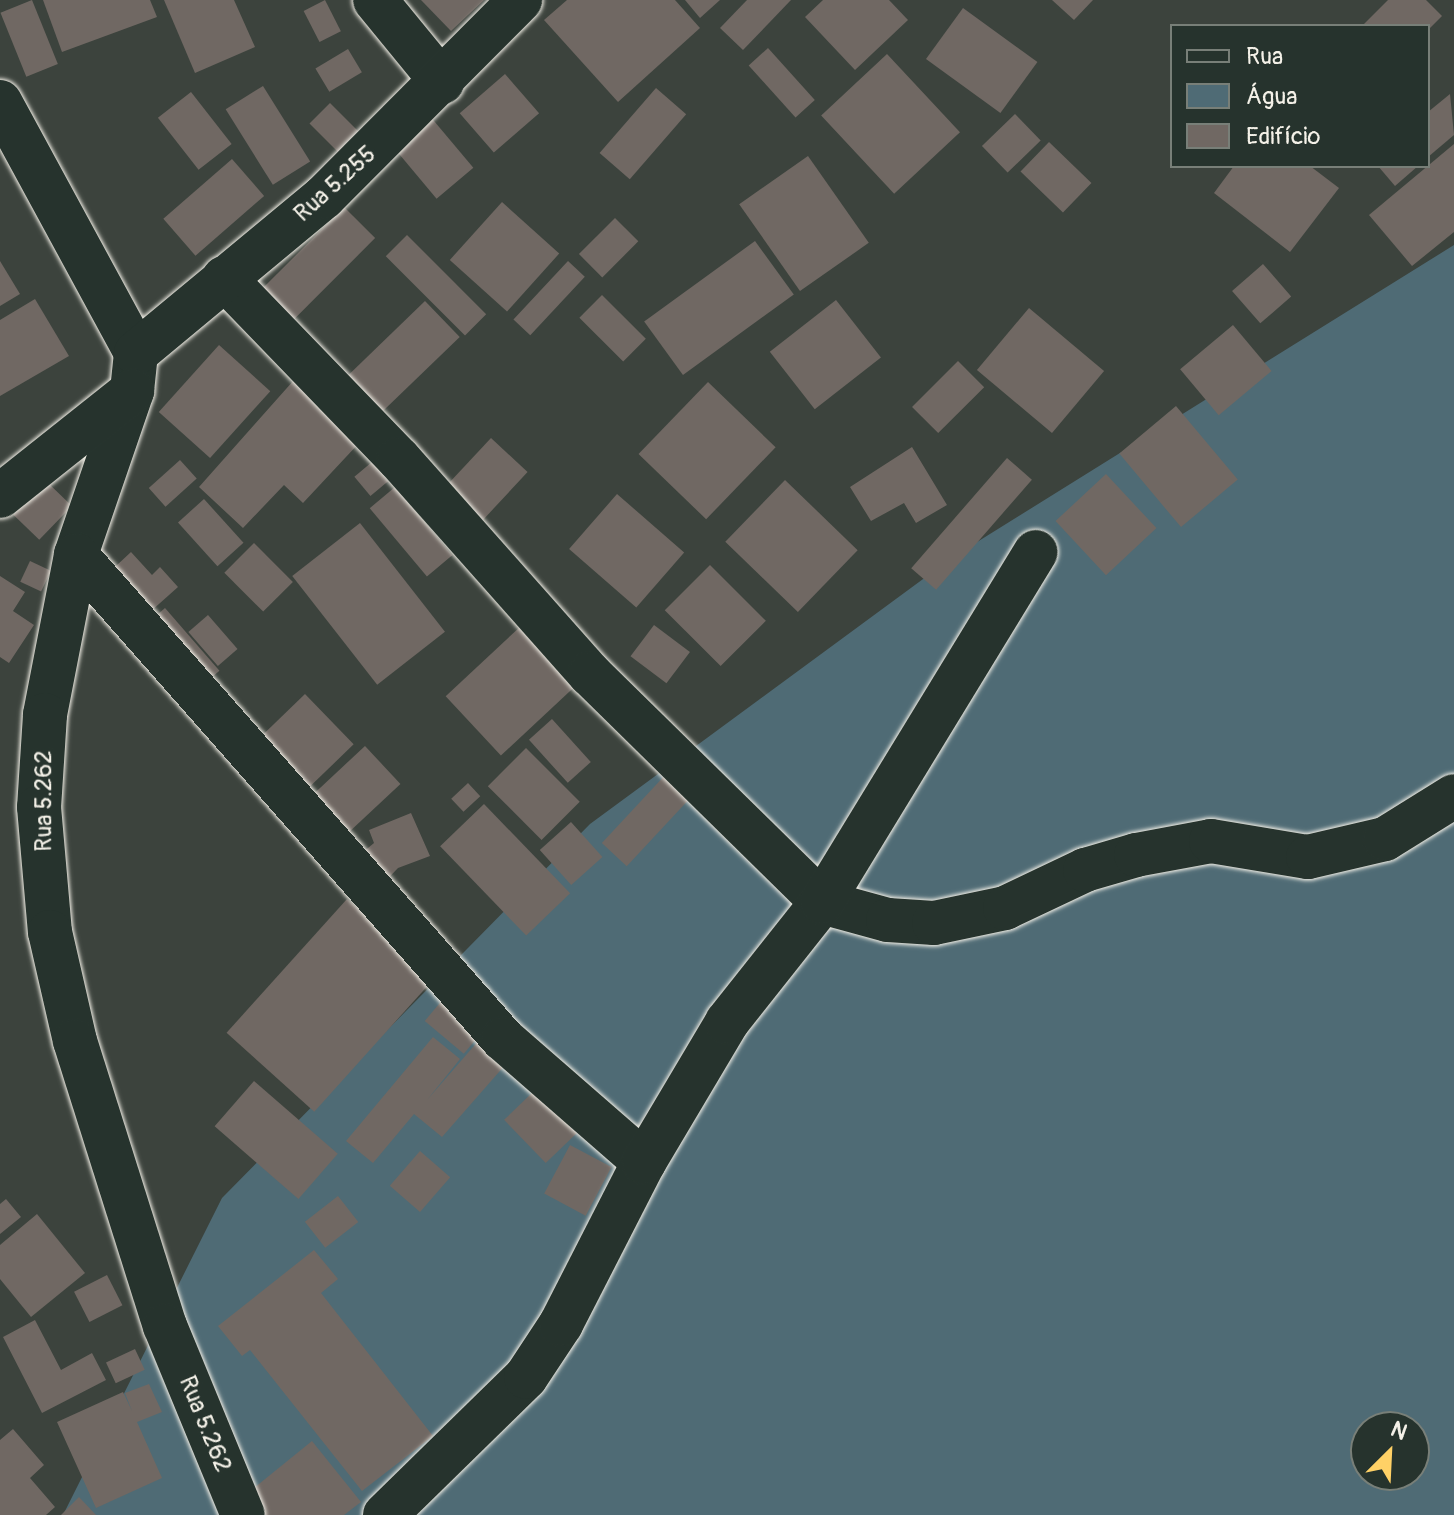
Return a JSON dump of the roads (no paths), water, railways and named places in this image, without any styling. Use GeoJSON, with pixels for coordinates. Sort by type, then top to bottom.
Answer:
{"type":"FeatureCollection","features":[{"type":"Feature","properties":{"kind":"street"},"geometry":{"type":"LineString","coordinates":[[375,0],[442,82]]}},
{"type":"Feature","properties":{"kind":"street","name":"Rua 5.255"},"geometry":{"type":"LineString","coordinates":[[0,496],[134,372],[224,278],[324,197],[442,82],[520,0]]}},
{"type":"Feature","properties":{"kind":"street"},"geometry":{"type":"LineString","coordinates":[[0,102],[134,372]]}},
{"type":"Feature","properties":{"kind":"street"},"geometry":{"type":"LineString","coordinates":[[224,278],[399,459],[590,674],[822,902],[888,920],[934,923],[1005,908],[1085,870],[1136,855],[1211,841],[1308,857],[1369,843],[1412,824],[1454,796]]}},
{"type":"Feature","properties":{"kind":"street","name":"Rua 5.262"},"geometry":{"type":"LineString","coordinates":[[134,372],[76,555],[45,715],[39,807],[50,932],[75,1041],[165,1326],[243,1515]]}},
{"type":"Feature","properties":{"kind":"street"},"geometry":{"type":"LineString","coordinates":[[385,1515],[526,1377],[561,1324],[644,1162],[727,1022],[822,902],[1036,552]]}},
{"type":"Feature","properties":{"kind":"street"},"geometry":{"type":"LineString","coordinates":[[76,555],[503,1039],[644,1162]]}},
{"type":"Feature","properties":{"kind":"water"},"geometry":{"type":"Polygon","coordinates":[[[1454,245],[1454,1515],[63,1515],[222,1198],[590,824],[953,557],[1454,245]]]}}]}
